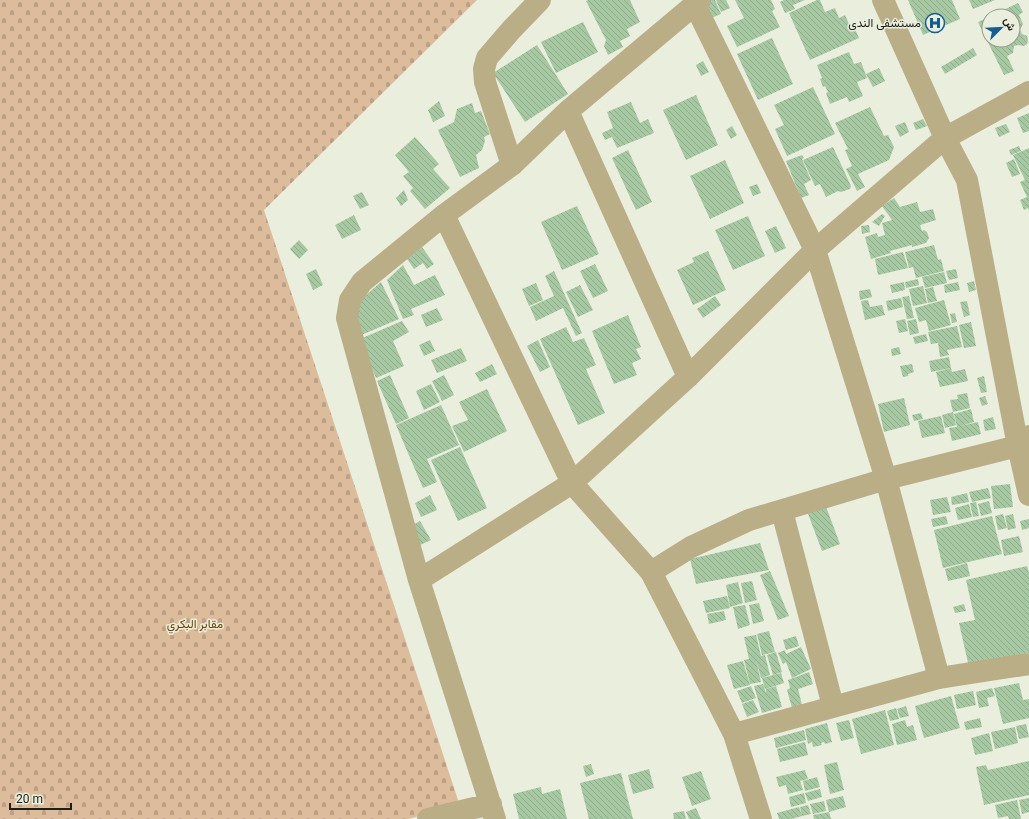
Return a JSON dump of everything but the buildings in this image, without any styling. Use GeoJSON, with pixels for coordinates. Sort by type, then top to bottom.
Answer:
{"type":"FeatureCollection","features":[{"type":"Feature","properties":{"kind":"street"},"geometry":{"type":"LineString","coordinates":[[512,165],[485,82],[484,69],[488,58],[512,29],[540,0]]}},
{"type":"Feature","properties":{"kind":"street"},"geometry":{"type":"LineString","coordinates":[[883,0],[945,138],[967,180],[1023,441],[1029,495]]}},
{"type":"Feature","properties":{"kind":"street"},"geometry":{"type":"LineString","coordinates":[[428,819],[493,812],[419,580],[347,318],[350,300],[362,282],[444,215],[512,165],[568,111],[697,2],[815,250],[886,479],[939,678]]}},
{"type":"Feature","properties":{"kind":"street"},"geometry":{"type":"LineString","coordinates":[[419,580],[572,484],[688,377],[815,250],[945,138],[1029,92]]}},
{"type":"Feature","properties":{"kind":"street"},"geometry":{"type":"LineString","coordinates":[[568,111],[688,377]]}},
{"type":"Feature","properties":{"kind":"street"},"geometry":{"type":"LineString","coordinates":[[444,215],[572,484],[651,572],[734,734],[760,819]]}},
{"type":"Feature","properties":{"kind":"street"},"geometry":{"type":"LineString","coordinates":[[651,572],[691,547],[749,520],[886,479],[1023,441]]}},
{"type":"Feature","properties":{"kind":"street"},"geometry":{"type":"LineString","coordinates":[[782,510],[833,706]]}},
{"type":"Feature","properties":{"kind":"street"},"geometry":{"type":"LineString","coordinates":[[734,734],[939,678],[1029,664]]}},
{"type":"Feature","properties":{"kind":"green space","name":"مقابر البكري"},"geometry":{"type":"Polygon","coordinates":[[[0,0],[477,0],[264,210],[460,806],[408,819],[0,819],[0,0]]]}},
{"type":"Feature","properties":{"kind":"place","name":"مستشفى الندى"},"geometry":{"type":"Point","coordinates":[935,23]}}]}
